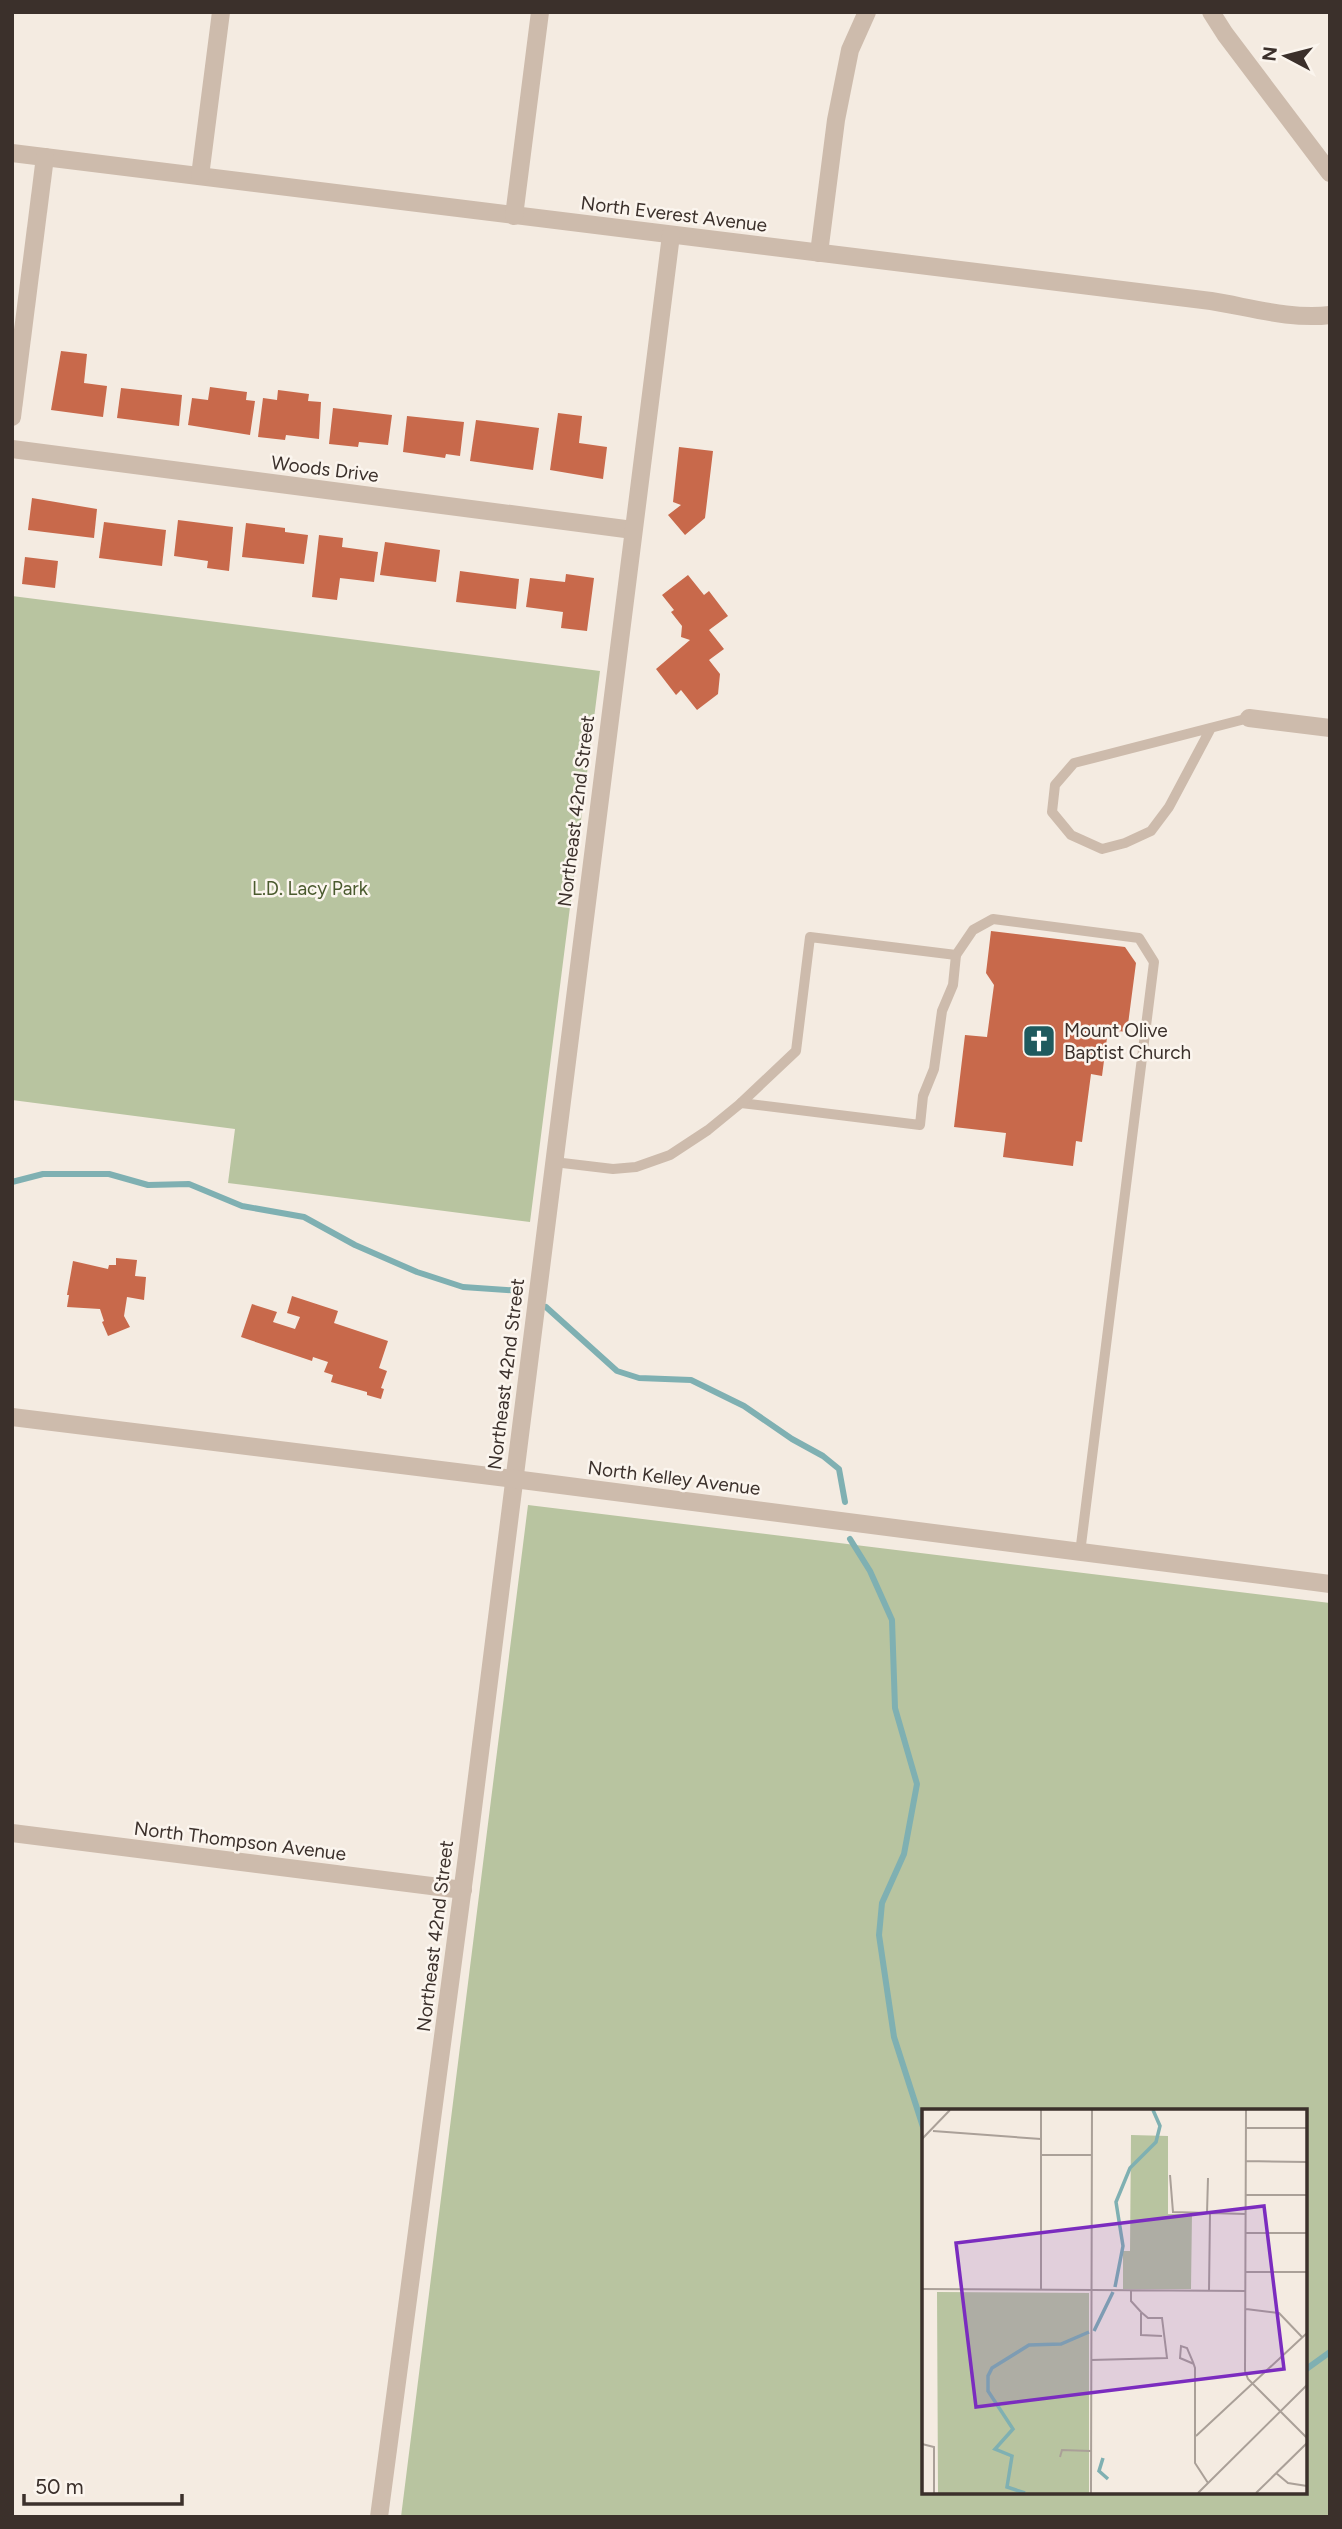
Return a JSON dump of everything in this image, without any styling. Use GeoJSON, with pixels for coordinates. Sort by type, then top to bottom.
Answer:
{"type":"FeatureCollection","features":[{"type":"Feature","properties":{"kind":"street"},"geometry":{"type":"LineString","coordinates":[[200,176],[221,12]]}},
{"type":"Feature","properties":{"kind":"street"},"geometry":{"type":"LineString","coordinates":[[514,216],[540,12]]}},
{"type":"Feature","properties":{"kind":"street"},"geometry":{"type":"LineString","coordinates":[[819,253],[836,120],[849,50],[867,12]]}},
{"type":"Feature","properties":{"kind":"street"},"geometry":{"type":"LineString","coordinates":[[1211,12],[1330,173]]}},
{"type":"Feature","properties":{"kind":"street","name":"North Everest Avenue"},"geometry":{"type":"LineString","coordinates":[[12,153],[1211,301],[1282,313],[1317,317],[1330,315]]}},
{"type":"Feature","properties":{"kind":"street"},"geometry":{"type":"LineString","coordinates":[[12,416],[45,157]]}},
{"type":"Feature","properties":{"kind":"street","name":"Northeast 42nd Street"},"geometry":{"type":"LineString","coordinates":[[379,2517],[463,1891],[671,235]]}},
{"type":"Feature","properties":{"kind":"street","name":"Woods Drive"},"geometry":{"type":"LineString","coordinates":[[12,449],[633,530]]}},
{"type":"Feature","properties":{"kind":"street"},"geometry":{"type":"LineString","coordinates":[[1249,718],[1330,728]]}},
{"type":"Feature","properties":{"kind":"street","name":"North Kelley Avenue"},"geometry":{"type":"LineString","coordinates":[[12,1417],[1330,1584]]}},
{"type":"Feature","properties":{"kind":"street","name":"North Thompson Avenue"},"geometry":{"type":"LineString","coordinates":[[12,1833],[463,1891]]}},
{"type":"Feature","properties":{"kind":"lane"},"geometry":{"type":"LineString","coordinates":[[1211,728],[1169,807],[1151,831],[1125,843],[1102,849],[1071,835],[1052,812],[1055,785],[1074,763],[1249,718]]}},
{"type":"Feature","properties":{"kind":"lane"},"geometry":{"type":"LineString","coordinates":[[741,1103],[920,1125],[923,1096],[934,1069],[942,1011],[953,985],[956,955],[973,930],[993,919],[1139,938],[1154,962],[1080,1553]]}},
{"type":"Feature","properties":{"kind":"lane"},"geometry":{"type":"LineString","coordinates":[[554,1162],[613,1169],[636,1167],[670,1155],[708,1130],[741,1103],[796,1052],[810,937],[956,955]]}},
{"type":"Feature","properties":{"kind":"green space","name":"L.D. Lacy Park"},"geometry":{"type":"Polygon","coordinates":[[[12,596],[600,671],[530,1222],[228,1183],[235,1129],[12,1100],[12,596]]]}},
{"type":"Feature","properties":{"kind":"green space"},"geometry":{"type":"Polygon","coordinates":[[[528,1505],[1330,1603],[1330,2517],[401,2517],[528,1505]]]}},
{"type":"Feature","properties":{"kind":"building"},"geometry":{"type":"Polygon","coordinates":[[[61,351],[87,354],[84,383],[107,386],[103,417],[51,410],[61,351]]]}},
{"type":"Feature","properties":{"kind":"building"},"geometry":{"type":"Polygon","coordinates":[[[210,387],[247,392],[246,400],[255,401],[250,435],[188,425],[192,398],[208,400],[210,387]]]}},
{"type":"Feature","properties":{"kind":"building"},"geometry":{"type":"Polygon","coordinates":[[[121,388],[182,395],[179,426],[117,418],[121,388]]]}},
{"type":"Feature","properties":{"kind":"building"},"geometry":{"type":"Polygon","coordinates":[[[278,390],[309,394],[308,401],[321,402],[319,439],[286,435],[285,440],[258,437],[263,398],[277,400],[278,390]]]}},
{"type":"Feature","properties":{"kind":"building"},"geometry":{"type":"Polygon","coordinates":[[[333,408],[392,415],[388,445],[359,442],[358,447],[329,444],[333,408]]]}},
{"type":"Feature","properties":{"kind":"building"},"geometry":{"type":"Polygon","coordinates":[[[558,413],[582,416],[579,443],[607,447],[603,479],[550,470],[558,413]]]}},
{"type":"Feature","properties":{"kind":"building"},"geometry":{"type":"Polygon","coordinates":[[[407,416],[464,422],[460,456],[446,454],[445,458],[403,452],[407,416]]]}},
{"type":"Feature","properties":{"kind":"building"},"geometry":{"type":"Polygon","coordinates":[[[476,420],[539,428],[533,470],[470,461],[476,420]]]}},
{"type":"Feature","properties":{"kind":"building"},"geometry":{"type":"Polygon","coordinates":[[[679,447],[713,451],[705,518],[685,535],[668,515],[681,505],[673,502],[679,447]]]}},
{"type":"Feature","properties":{"kind":"building"},"geometry":{"type":"Polygon","coordinates":[[[32,498],[97,509],[94,538],[28,530],[32,498]]]}},
{"type":"Feature","properties":{"kind":"building"},"geometry":{"type":"Polygon","coordinates":[[[178,520],[233,527],[229,571],[207,568],[208,561],[174,556],[178,520]]]}},
{"type":"Feature","properties":{"kind":"building"},"geometry":{"type":"Polygon","coordinates":[[[104,522],[166,530],[162,566],[99,558],[104,522]]]}},
{"type":"Feature","properties":{"kind":"building"},"geometry":{"type":"Polygon","coordinates":[[[246,523],[285,528],[285,532],[308,535],[304,564],[242,557],[246,523]]]}},
{"type":"Feature","properties":{"kind":"building"},"geometry":{"type":"Polygon","coordinates":[[[319,535],[343,538],[342,547],[378,552],[374,582],[340,578],[337,600],[312,597],[319,535]]]}},
{"type":"Feature","properties":{"kind":"building"},"geometry":{"type":"Polygon","coordinates":[[[385,542],[440,550],[436,582],[380,575],[385,542]]]}},
{"type":"Feature","properties":{"kind":"building"},"geometry":{"type":"Polygon","coordinates":[[[25,557],[58,561],[55,588],[22,584],[25,557]]]}},
{"type":"Feature","properties":{"kind":"building"},"geometry":{"type":"Polygon","coordinates":[[[460,571],[519,579],[516,609],[456,602],[460,571]]]}},
{"type":"Feature","properties":{"kind":"building"},"geometry":{"type":"Polygon","coordinates":[[[566,574],[594,578],[587,631],[561,628],[563,612],[526,607],[530,578],[565,582],[566,574]]]}},
{"type":"Feature","properties":{"kind":"building"},"geometry":{"type":"Polygon","coordinates":[[[688,575],[704,595],[709,591],[728,616],[709,630],[724,649],[709,660],[720,674],[718,694],[697,710],[681,690],[676,695],[656,669],[690,640],[681,637],[682,626],[662,595],[688,575]]]}},
{"type":"Feature","properties":{"kind":"building"},"geometry":{"type":"Polygon","coordinates":[[[991,931],[1125,947],[1136,963],[1127,1032],[1108,1030],[1102,1076],[1091,1074],[1082,1142],[1076,1141],[1073,1166],[1003,1157],[1006,1133],[954,1127],[965,1035],[987,1037],[994,985],[986,973],[991,931]]]}},
{"type":"Feature","properties":{"kind":"building"},"geometry":{"type":"Polygon","coordinates":[[[116,1258],[137,1260],[135,1276],[146,1277],[144,1300],[127,1297],[124,1316],[130,1327],[108,1336],[100,1309],[67,1307],[67,1295],[73,1261],[108,1269],[109,1265],[116,1265],[116,1258]]]}},
{"type":"Feature","properties":{"kind":"building"},"geometry":{"type":"Polygon","coordinates":[[[292,1296],[338,1311],[334,1323],[388,1341],[379,1368],[387,1371],[381,1388],[384,1389],[381,1399],[367,1395],[367,1392],[331,1382],[333,1375],[324,1372],[328,1362],[313,1357],[312,1361],[241,1337],[252,1304],[277,1312],[273,1322],[295,1329],[300,1317],[287,1313],[292,1296]]]}},
{"type":"Feature","properties":{"kind":"waterway"},"geometry":{"type":"LineString","coordinates":[[12,1182],[43,1174],[109,1174],[148,1185],[189,1184],[242,1206],[304,1217],[355,1245],[417,1272],[463,1287],[521,1291]]}},
{"type":"Feature","properties":{"kind":"waterway"},"geometry":{"type":"LineString","coordinates":[[546,1307],[617,1371],[639,1378],[691,1380],[744,1406],[792,1439],[823,1456],[839,1469],[845,1502]]}},
{"type":"Feature","properties":{"kind":"waterway"},"geometry":{"type":"LineString","coordinates":[[850,1539],[870,1571],[892,1620],[895,1708],[917,1784],[904,1854],[882,1903],[879,1935],[894,2037],[922,2124]]}},
{"type":"Feature","properties":{"kind":"waterway"},"geometry":{"type":"LineString","coordinates":[[1307,2369],[1330,2352]]}},
{"type":"Feature","properties":{"kind":"place","name":"Mount Olive Baptist Church"},"geometry":{"type":"Point","coordinates":[1039,1041]}}]}
